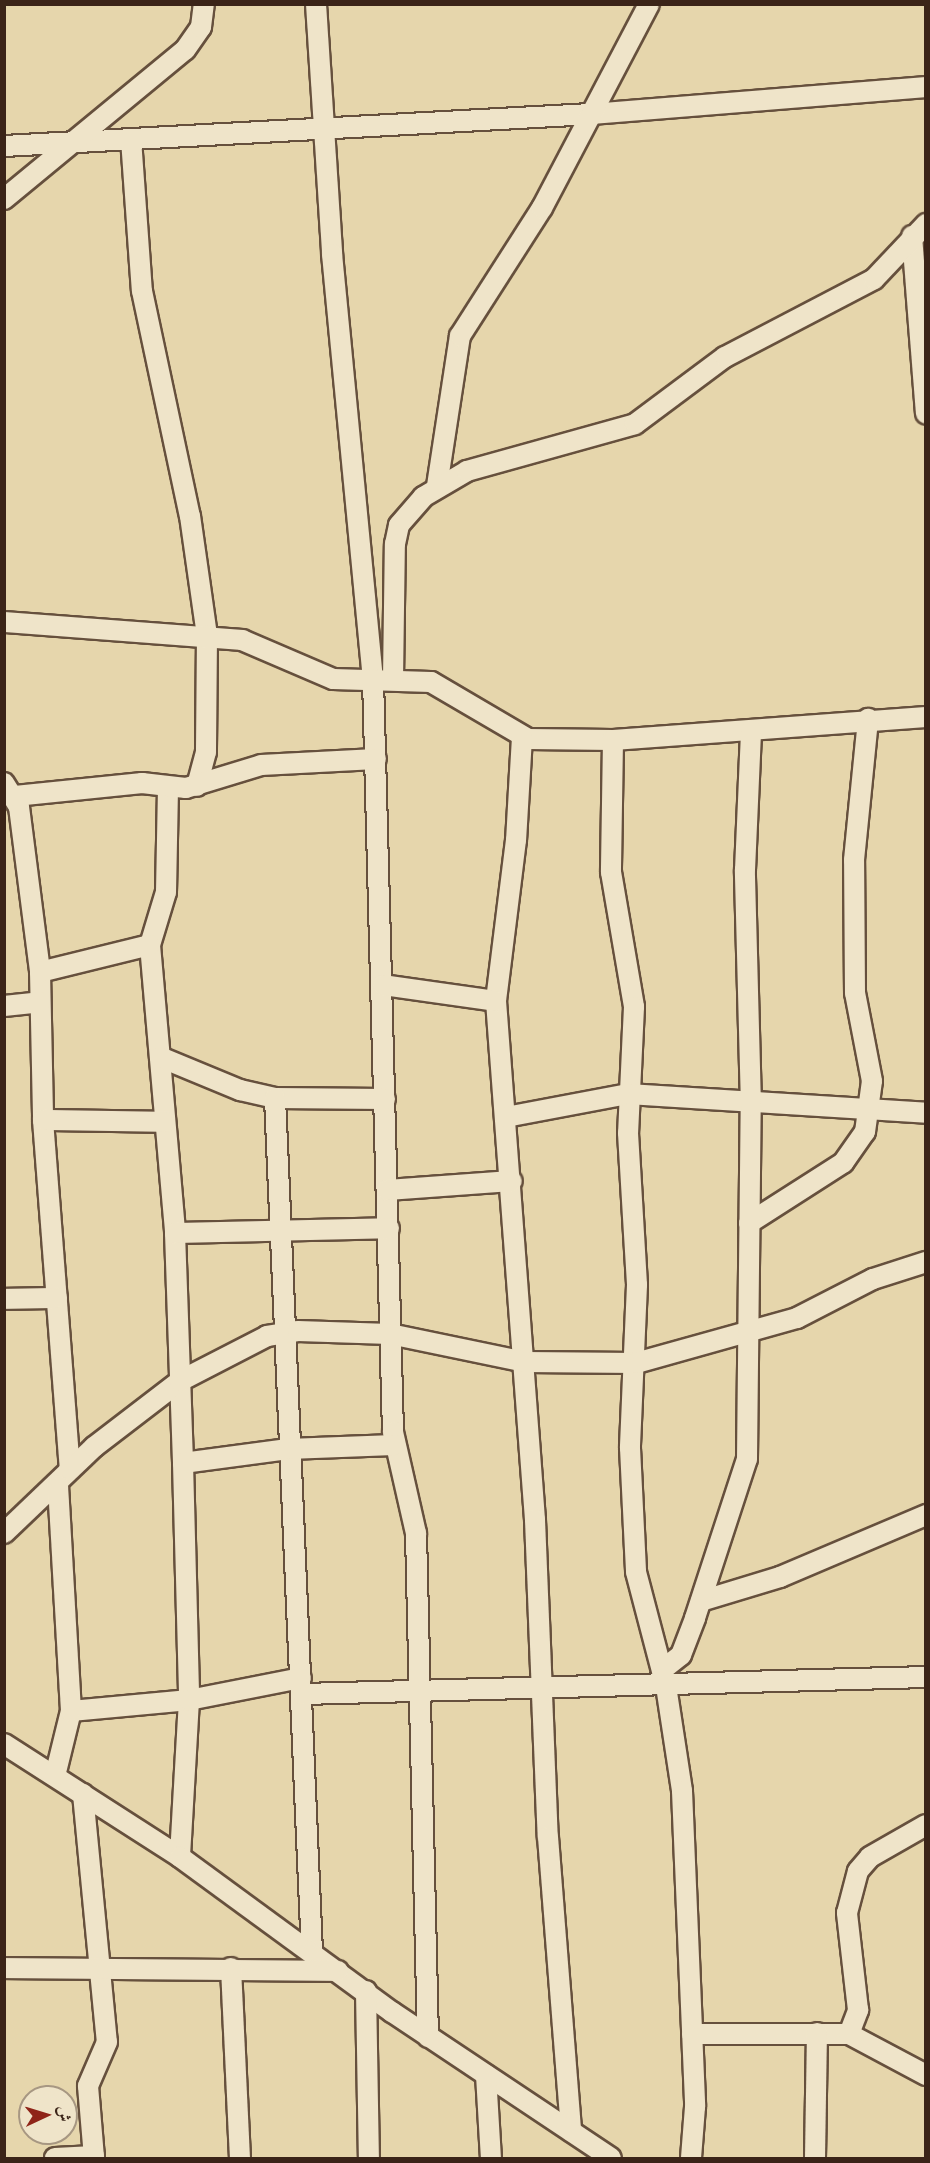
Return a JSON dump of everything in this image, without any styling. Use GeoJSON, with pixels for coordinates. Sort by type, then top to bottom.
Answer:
{"type":"FeatureCollection","features":[{"type":"Feature","properties":{"kind":"street"},"geometry":{"type":"LineString","coordinates":[[4,199],[185,50],[201,27],[204,4]]}},
{"type":"Feature","properties":{"kind":"street"},"geometry":{"type":"LineString","coordinates":[[316,4],[323,130],[383,679]]}},
{"type":"Feature","properties":{"kind":"street"},"geometry":{"type":"LineString","coordinates":[[437,486],[460,336],[542,208],[649,4]]}},
{"type":"Feature","properties":{"kind":"street"},"geometry":{"type":"LineString","coordinates":[[4,146],[592,114],[926,87]]}},
{"type":"Feature","properties":{"kind":"street"},"geometry":{"type":"LineString","coordinates":[[131,139],[142,291],[186,495],[207,635],[206,752],[197,786]]}},
{"type":"Feature","properties":{"kind":"street"},"geometry":{"type":"LineString","coordinates":[[428,2037],[416,1533],[394,1445],[376,759],[399,525],[437,486],[467,471],[635,424],[725,357],[874,279],[919,230]]}},
{"type":"Feature","properties":{"kind":"street"},"geometry":{"type":"LineString","coordinates":[[919,230],[926,413]]}},
{"type":"Feature","properties":{"kind":"street"},"geometry":{"type":"LineString","coordinates":[[4,622],[207,635],[263,646],[333,679],[383,679],[437,685],[522,737],[613,740],[868,719],[926,717]]}},
{"type":"Feature","properties":{"kind":"street"},"geometry":{"type":"LineString","coordinates":[[749,1223],[843,1163],[863,1140],[869,1114],[872,1082],[855,993],[854,879],[868,719]]}},
{"type":"Feature","properties":{"kind":"street"},"geometry":{"type":"LineString","coordinates":[[664,1678],[681,1655],[746,1467],[751,1106],[745,870],[751,730]]}},
{"type":"Feature","properties":{"kind":"street"},"geometry":{"type":"LineString","coordinates":[[522,737],[516,840],[496,1001],[525,1362],[571,2131]]}},
{"type":"Feature","properties":{"kind":"street"},"geometry":{"type":"LineString","coordinates":[[613,740],[611,872],[634,1007],[628,1095],[636,1363],[630,1448],[636,1572],[664,1678],[685,1823],[692,2034],[691,2158]]}},
{"type":"Feature","properties":{"kind":"street"},"geometry":{"type":"LineString","coordinates":[[55,1776],[71,1711],[57,1298],[43,1120],[40,972],[10,790],[142,783],[168,788],[197,786],[261,765],[376,759]]}},
{"type":"Feature","properties":{"kind":"street"},"geometry":{"type":"LineString","coordinates":[[168,788],[166,892],[152,925],[150,945],[175,1233],[183,1462],[189,1700],[180,1857]]}},
{"type":"Feature","properties":{"kind":"street"},"geometry":{"type":"LineString","coordinates":[[40,972],[150,945]]}},
{"type":"Feature","properties":{"kind":"street"},"geometry":{"type":"LineString","coordinates":[[382,985],[496,1001]]}},
{"type":"Feature","properties":{"kind":"street"},"geometry":{"type":"LineString","coordinates":[[4,1006],[40,1002]]}},
{"type":"Feature","properties":{"kind":"street"},"geometry":{"type":"LineString","coordinates":[[160,1057],[240,1090],[276,1098],[385,1099]]}},
{"type":"Feature","properties":{"kind":"street"},"geometry":{"type":"LineString","coordinates":[[506,1117],[628,1095],[869,1114],[926,1113]]}},
{"type":"Feature","properties":{"kind":"street"},"geometry":{"type":"LineString","coordinates":[[276,1098],[282,1333],[302,1686],[312,1952]]}},
{"type":"Feature","properties":{"kind":"street"},"geometry":{"type":"LineString","coordinates":[[43,1120],[165,1122]]}},
{"type":"Feature","properties":{"kind":"street"},"geometry":{"type":"LineString","coordinates":[[387,1190],[512,1181]]}},
{"type":"Feature","properties":{"kind":"street"},"geometry":{"type":"LineString","coordinates":[[175,1233],[388,1228]]}},
{"type":"Feature","properties":{"kind":"street"},"geometry":{"type":"LineString","coordinates":[[4,1533],[64,1477],[180,1381],[282,1333],[390,1334],[525,1362],[636,1363],[748,1335],[813,1312],[873,1279],[926,1262]]}},
{"type":"Feature","properties":{"kind":"street"},"geometry":{"type":"LineString","coordinates":[[4,1299],[57,1298]]}},
{"type":"Feature","properties":{"kind":"street"},"geometry":{"type":"LineString","coordinates":[[183,1462],[288,1449],[394,1445]]}},
{"type":"Feature","properties":{"kind":"street"},"geometry":{"type":"LineString","coordinates":[[701,1601],[780,1577],[926,1515]]}},
{"type":"Feature","properties":{"kind":"street"},"geometry":{"type":"LineString","coordinates":[[71,1711],[302,1686],[418,1690],[543,1689],[664,1678],[926,1677]]}},
{"type":"Feature","properties":{"kind":"street"},"geometry":{"type":"LineString","coordinates":[[4,1744],[180,1857],[428,2037],[611,2158]]}},
{"type":"Feature","properties":{"kind":"street"},"geometry":{"type":"LineString","coordinates":[[55,2158],[94,2157],[87,2086],[107,2042],[83,1794]]}},
{"type":"Feature","properties":{"kind":"street"},"geometry":{"type":"LineString","coordinates":[[849,2034],[858,2010],[848,1905],[858,1870],[870,1857],[926,1825]]}},
{"type":"Feature","properties":{"kind":"street"},"geometry":{"type":"LineString","coordinates":[[4,1968],[99,1965],[338,1971]]}},
{"type":"Feature","properties":{"kind":"street"},"geometry":{"type":"LineString","coordinates":[[231,1968],[240,2158]]}},
{"type":"Feature","properties":{"kind":"street"},"geometry":{"type":"LineString","coordinates":[[366,1992],[369,2158]]}},
{"type":"Feature","properties":{"kind":"street"},"geometry":{"type":"LineString","coordinates":[[815,2158],[816,2033]]}},
{"type":"Feature","properties":{"kind":"street"},"geometry":{"type":"LineString","coordinates":[[692,2034],[849,2034],[926,2075]]}},
{"type":"Feature","properties":{"kind":"street"},"geometry":{"type":"LineString","coordinates":[[486,2075],[491,2158]]}}]}
